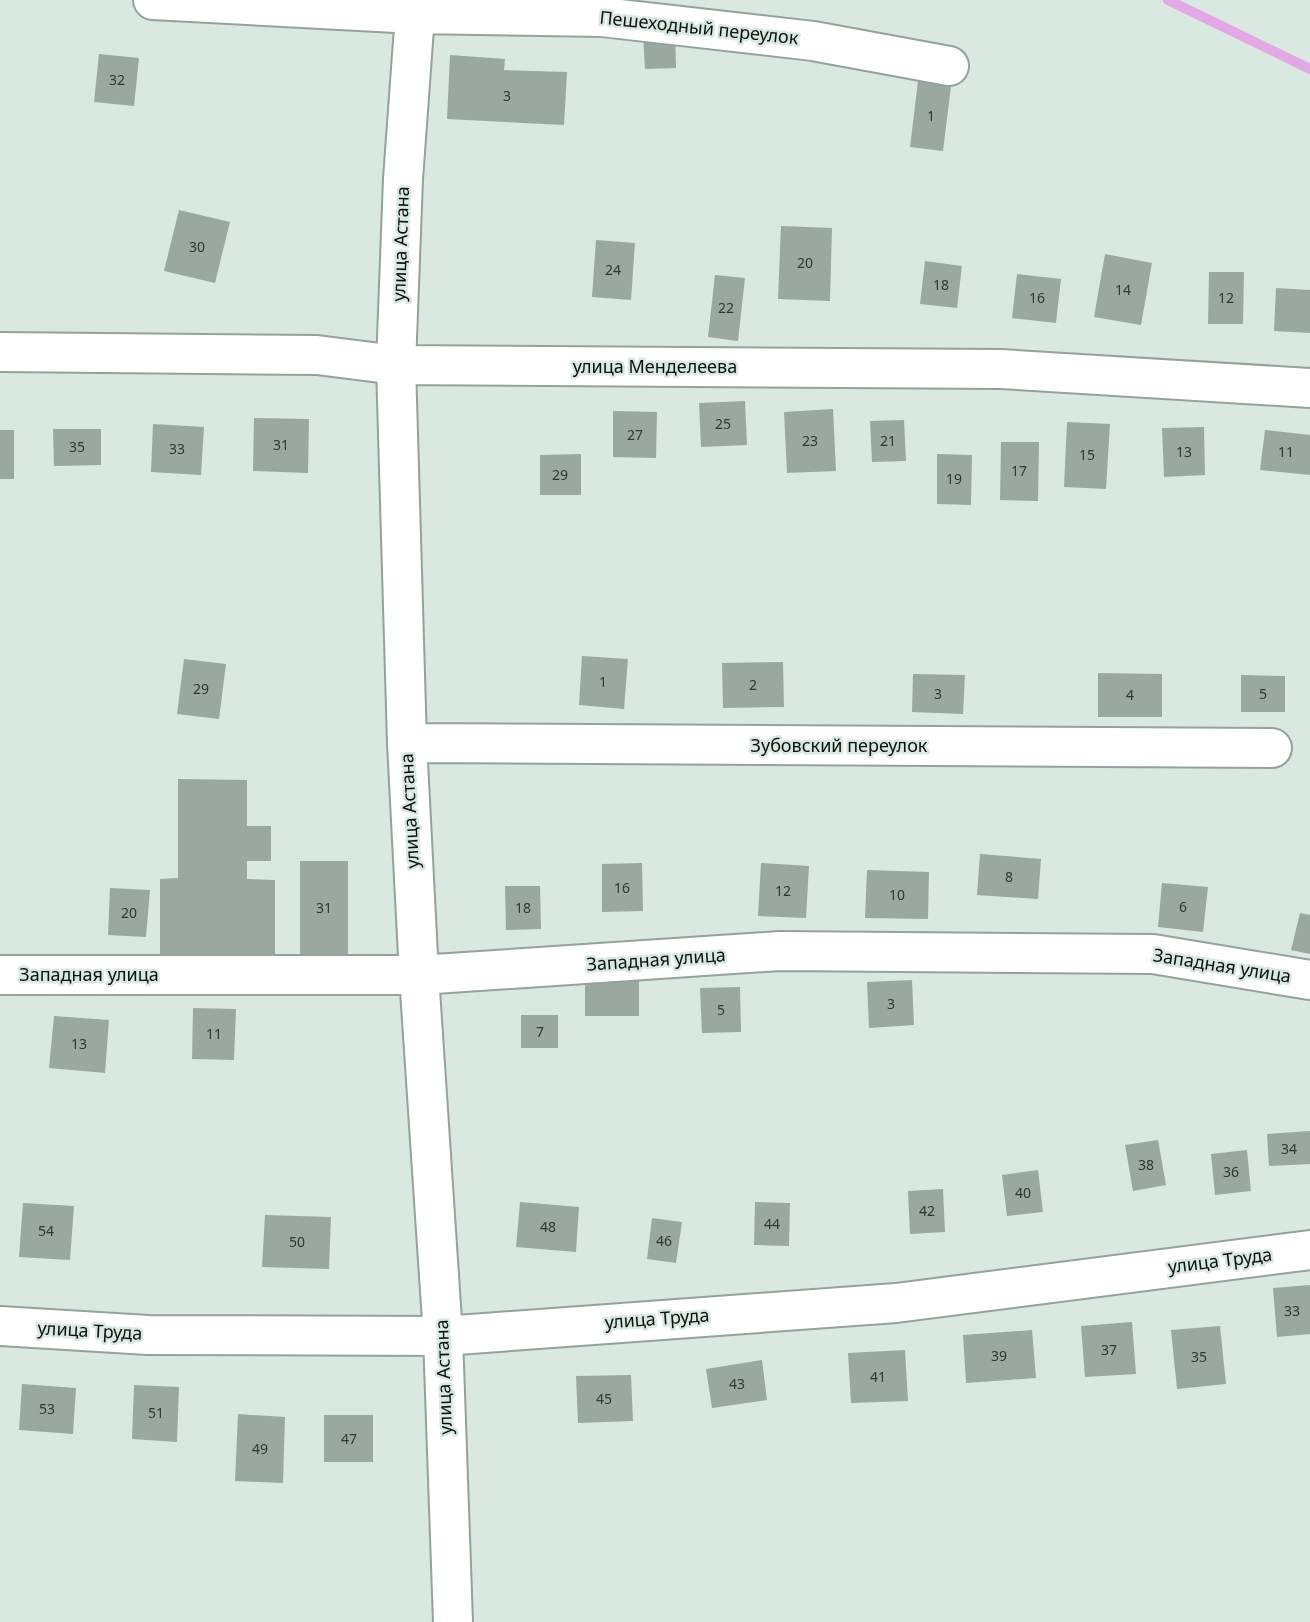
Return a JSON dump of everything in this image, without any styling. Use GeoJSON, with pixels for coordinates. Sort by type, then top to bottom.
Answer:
{"type":"FeatureCollection","features":[{"type":"Feature","properties":{"kind":"street","name":"Пешеходный переулок"},"geometry":{"type":"LineString","coordinates":[[153,0],[416,7],[603,17],[813,41],[949,66]]}},
{"type":"Feature","properties":{"kind":"street","name":"улица Астана"},"geometry":{"type":"LineString","coordinates":[[416,7],[403,179],[396,365],[407,743],[443,1336],[453,1622]]}},
{"type":"Feature","properties":{"kind":"street","name":"улица Менделеева"},"geometry":{"type":"LineString","coordinates":[[0,352],[317,355],[396,365],[1001,369],[1310,388]]}},
{"type":"Feature","properties":{"kind":"street","name":"Зубовский переулок"},"geometry":{"type":"LineString","coordinates":[[407,743],[1272,748]]}},
{"type":"Feature","properties":{"kind":"street","name":"Западная улица"},"geometry":{"type":"LineString","coordinates":[[0,975],[419,975],[780,951],[1153,954],[1310,979]]}},
{"type":"Feature","properties":{"kind":"street","name":"улица Труда"},"geometry":{"type":"LineString","coordinates":[[0,1326],[148,1335],[443,1336],[896,1303],[1310,1250]]}},
{"type":"Feature","properties":{"kind":"building"},"geometry":{"type":"Polygon","coordinates":[[[675,33],[676,68],[645,69],[643,34],[675,33]]]}},
{"type":"Feature","properties":{"kind":"building"},"geometry":{"type":"Polygon","coordinates":[[[99,54],[139,58],[134,106],[94,102],[99,54]]]}},
{"type":"Feature","properties":{"kind":"building"},"geometry":{"type":"Polygon","coordinates":[[[450,55],[505,59],[504,70],[567,72],[564,125],[447,119],[450,55]]]}},
{"type":"Feature","properties":{"kind":"building"},"geometry":{"type":"Polygon","coordinates":[[[918,81],[951,86],[943,151],[910,147],[918,81]]]}},
{"type":"Feature","properties":{"kind":"building"},"geometry":{"type":"Polygon","coordinates":[[[179,210],[230,222],[215,283],[164,271],[179,210]]]}},
{"type":"Feature","properties":{"kind":"building"},"geometry":{"type":"Polygon","coordinates":[[[781,226],[832,228],[830,301],[778,299],[781,226]]]}},
{"type":"Feature","properties":{"kind":"building"},"geometry":{"type":"Polygon","coordinates":[[[596,240],[635,243],[631,300],[592,297],[596,240]]]}},
{"type":"Feature","properties":{"kind":"building"},"geometry":{"type":"Polygon","coordinates":[[[1105,254],[1152,263],[1141,325],[1094,317],[1105,254]]]}},
{"type":"Feature","properties":{"kind":"building"},"geometry":{"type":"Polygon","coordinates":[[[925,261],[962,266],[957,308],[920,304],[925,261]]]}},
{"type":"Feature","properties":{"kind":"building"},"geometry":{"type":"Polygon","coordinates":[[[1209,272],[1244,272],[1243,324],[1208,324],[1209,272]]]}},
{"type":"Feature","properties":{"kind":"building"},"geometry":{"type":"Polygon","coordinates":[[[1017,274],[1061,279],[1056,323],[1012,318],[1017,274]]]}},
{"type":"Feature","properties":{"kind":"building"},"geometry":{"type":"Polygon","coordinates":[[[715,275],[745,278],[738,341],[708,337],[715,275]]]}},
{"type":"Feature","properties":{"kind":"building"},"geometry":{"type":"Polygon","coordinates":[[[1276,288],[1310,290],[1310,333],[1274,331],[1276,288]]]}},
{"type":"Feature","properties":{"kind":"building"},"geometry":{"type":"Polygon","coordinates":[[[745,401],[747,445],[701,447],[699,403],[745,401]]]}},
{"type":"Feature","properties":{"kind":"building"},"geometry":{"type":"Polygon","coordinates":[[[833,409],[836,471],[787,473],[784,412],[833,409]]]}},
{"type":"Feature","properties":{"kind":"building"},"geometry":{"type":"Polygon","coordinates":[[[613,411],[657,412],[656,458],[613,457],[613,411]]]}},
{"type":"Feature","properties":{"kind":"building"},"geometry":{"type":"Polygon","coordinates":[[[254,418],[309,419],[308,473],[253,471],[254,418]]]}},
{"type":"Feature","properties":{"kind":"building"},"geometry":{"type":"Polygon","coordinates":[[[904,420],[906,461],[872,462],[870,421],[904,420]]]}},
{"type":"Feature","properties":{"kind":"building"},"geometry":{"type":"Polygon","coordinates":[[[1067,422],[1110,424],[1106,489],[1064,487],[1067,422]]]}},
{"type":"Feature","properties":{"kind":"building"},"geometry":{"type":"Polygon","coordinates":[[[153,424],[204,427],[201,475],[151,472],[153,424]]]}},
{"type":"Feature","properties":{"kind":"building"},"geometry":{"type":"Polygon","coordinates":[[[1204,427],[1205,475],[1164,477],[1162,428],[1204,427]]]}},
{"type":"Feature","properties":{"kind":"building"},"geometry":{"type":"Polygon","coordinates":[[[53,429],[101,429],[101,465],[54,466],[53,429]]]}},
{"type":"Feature","properties":{"kind":"building"},"geometry":{"type":"Polygon","coordinates":[[[0,430],[14,430],[14,479],[0,479],[0,430]]]}},
{"type":"Feature","properties":{"kind":"building"},"geometry":{"type":"Polygon","coordinates":[[[1265,430],[1310,435],[1310,475],[1260,470],[1265,430]]]}},
{"type":"Feature","properties":{"kind":"building"},"geometry":{"type":"Polygon","coordinates":[[[1001,442],[1039,442],[1038,501],[1000,500],[1001,442]]]}},
{"type":"Feature","properties":{"kind":"building"},"geometry":{"type":"Polygon","coordinates":[[[581,454],[581,495],[540,495],[540,455],[581,454]]]}},
{"type":"Feature","properties":{"kind":"building"},"geometry":{"type":"Polygon","coordinates":[[[937,454],[972,455],[971,505],[937,504],[937,454]]]}},
{"type":"Feature","properties":{"kind":"building"},"geometry":{"type":"Polygon","coordinates":[[[582,656],[628,659],[624,709],[579,705],[582,656]]]}},
{"type":"Feature","properties":{"kind":"building"},"geometry":{"type":"Polygon","coordinates":[[[184,659],[226,664],[219,719],[177,714],[184,659]]]}},
{"type":"Feature","properties":{"kind":"building"},"geometry":{"type":"Polygon","coordinates":[[[783,662],[784,707],[723,708],[722,663],[783,662]]]}},
{"type":"Feature","properties":{"kind":"building"},"geometry":{"type":"Polygon","coordinates":[[[1098,673],[1162,674],[1162,717],[1098,717],[1098,673]]]}},
{"type":"Feature","properties":{"kind":"building"},"geometry":{"type":"Polygon","coordinates":[[[913,674],[965,675],[963,714],[912,712],[913,674]]]}},
{"type":"Feature","properties":{"kind":"building"},"geometry":{"type":"Polygon","coordinates":[[[1241,675],[1285,676],[1285,712],[1241,712],[1241,675]]]}},
{"type":"Feature","properties":{"kind":"building"},"geometry":{"type":"Polygon","coordinates":[[[178,779],[247,780],[247,826],[271,826],[271,861],[247,861],[247,879],[275,880],[275,957],[160,957],[160,879],[178,878],[178,779]]]}},
{"type":"Feature","properties":{"kind":"building"},"geometry":{"type":"Polygon","coordinates":[[[980,854],[1041,859],[1038,899],[977,895],[980,854]]]}},
{"type":"Feature","properties":{"kind":"building"},"geometry":{"type":"Polygon","coordinates":[[[300,861],[348,861],[348,955],[300,955],[300,861]]]}},
{"type":"Feature","properties":{"kind":"building"},"geometry":{"type":"Polygon","coordinates":[[[642,863],[643,911],[602,912],[602,864],[642,863]]]}},
{"type":"Feature","properties":{"kind":"building"},"geometry":{"type":"Polygon","coordinates":[[[761,863],[809,866],[806,918],[758,916],[761,863]]]}},
{"type":"Feature","properties":{"kind":"building"},"geometry":{"type":"Polygon","coordinates":[[[867,870],[929,872],[928,919],[865,918],[867,870]]]}},
{"type":"Feature","properties":{"kind":"building"},"geometry":{"type":"Polygon","coordinates":[[[1162,883],[1208,887],[1203,932],[1158,927],[1162,883]]]}},
{"type":"Feature","properties":{"kind":"building"},"geometry":{"type":"Polygon","coordinates":[[[505,886],[540,886],[541,929],[506,930],[505,886]]]}},
{"type":"Feature","properties":{"kind":"building"},"geometry":{"type":"Polygon","coordinates":[[[110,888],[150,890],[146,937],[108,935],[110,888]]]}},
{"type":"Feature","properties":{"kind":"building"},"geometry":{"type":"Polygon","coordinates":[[[1300,913],[1310,915],[1310,954],[1291,950],[1300,913]]]}},
{"type":"Feature","properties":{"kind":"building"},"geometry":{"type":"Polygon","coordinates":[[[585,978],[639,979],[639,1016],[585,1016],[585,978]]]}},
{"type":"Feature","properties":{"kind":"building"},"geometry":{"type":"Polygon","coordinates":[[[912,980],[914,1025],[869,1028],[867,982],[912,980]]]}},
{"type":"Feature","properties":{"kind":"building"},"geometry":{"type":"Polygon","coordinates":[[[740,987],[741,1032],[702,1033],[700,988],[740,987]]]}},
{"type":"Feature","properties":{"kind":"building"},"geometry":{"type":"Polygon","coordinates":[[[193,1008],[236,1009],[234,1060],[192,1059],[193,1008]]]}},
{"type":"Feature","properties":{"kind":"building"},"geometry":{"type":"Polygon","coordinates":[[[521,1015],[558,1015],[558,1048],[521,1048],[521,1015]]]}},
{"type":"Feature","properties":{"kind":"building"},"geometry":{"type":"Polygon","coordinates":[[[54,1016],[109,1020],[105,1073],[49,1068],[54,1016]]]}},
{"type":"Feature","properties":{"kind":"building"},"geometry":{"type":"Polygon","coordinates":[[[1310,1131],[1310,1164],[1269,1166],[1267,1134],[1310,1131]]]}},
{"type":"Feature","properties":{"kind":"building"},"geometry":{"type":"Polygon","coordinates":[[[1158,1140],[1166,1185],[1133,1191],[1125,1145],[1158,1140]]]}},
{"type":"Feature","properties":{"kind":"building"},"geometry":{"type":"Polygon","coordinates":[[[1247,1150],[1251,1191],[1215,1195],[1211,1154],[1247,1150]]]}},
{"type":"Feature","properties":{"kind":"building"},"geometry":{"type":"Polygon","coordinates":[[[1038,1170],[1043,1212],[1007,1216],[1002,1175],[1038,1170]]]}},
{"type":"Feature","properties":{"kind":"building"},"geometry":{"type":"Polygon","coordinates":[[[943,1189],[945,1232],[910,1234],[908,1191],[943,1189]]]}},
{"type":"Feature","properties":{"kind":"building"},"geometry":{"type":"Polygon","coordinates":[[[520,1202],[579,1207],[576,1252],[516,1247],[520,1202]]]}},
{"type":"Feature","properties":{"kind":"building"},"geometry":{"type":"Polygon","coordinates":[[[755,1202],[790,1203],[789,1246],[754,1245],[755,1202]]]}},
{"type":"Feature","properties":{"kind":"building"},"geometry":{"type":"Polygon","coordinates":[[[23,1203],[74,1206],[70,1260],[19,1257],[23,1203]]]}},
{"type":"Feature","properties":{"kind":"building"},"geometry":{"type":"Polygon","coordinates":[[[265,1215],[331,1217],[329,1269],[262,1267],[265,1215]]]}},
{"type":"Feature","properties":{"kind":"building"},"geometry":{"type":"Polygon","coordinates":[[[652,1218],[682,1222],[676,1263],[647,1259],[652,1218]]]}},
{"type":"Feature","properties":{"kind":"building"},"geometry":{"type":"Polygon","coordinates":[[[1310,1285],[1310,1334],[1277,1337],[1273,1288],[1310,1285]]]}},
{"type":"Feature","properties":{"kind":"building"},"geometry":{"type":"Polygon","coordinates":[[[1132,1322],[1136,1374],[1085,1377],[1081,1326],[1132,1322]]]}},
{"type":"Feature","properties":{"kind":"building"},"geometry":{"type":"Polygon","coordinates":[[[1220,1326],[1226,1384],[1177,1389],[1171,1330],[1220,1326]]]}},
{"type":"Feature","properties":{"kind":"building"},"geometry":{"type":"Polygon","coordinates":[[[1032,1330],[1036,1378],[966,1383],[963,1335],[1032,1330]]]}},
{"type":"Feature","properties":{"kind":"building"},"geometry":{"type":"Polygon","coordinates":[[[905,1350],[908,1401],[851,1403],[848,1353],[905,1350]]]}},
{"type":"Feature","properties":{"kind":"building"},"geometry":{"type":"Polygon","coordinates":[[[762,1360],[767,1400],[712,1408],[706,1369],[762,1360]]]}},
{"type":"Feature","properties":{"kind":"building"},"geometry":{"type":"Polygon","coordinates":[[[631,1375],[633,1421],[578,1423],[576,1376],[631,1375]]]}},
{"type":"Feature","properties":{"kind":"building"},"geometry":{"type":"Polygon","coordinates":[[[22,1384],[76,1388],[73,1434],[19,1430],[22,1384]]]}},
{"type":"Feature","properties":{"kind":"building"},"geometry":{"type":"Polygon","coordinates":[[[134,1385],[179,1387],[177,1442],[132,1439],[134,1385]]]}},
{"type":"Feature","properties":{"kind":"building"},"geometry":{"type":"Polygon","coordinates":[[[238,1414],[285,1417],[283,1483],[235,1481],[238,1414]]]}},
{"type":"Feature","properties":{"kind":"building"},"geometry":{"type":"Polygon","coordinates":[[[324,1415],[373,1415],[373,1462],[324,1462],[324,1415]]]}},
{"type":"Feature","properties":{"kind":"waterway"},"geometry":{"type":"LineString","coordinates":[[1168,0],[1310,69]]}}]}
